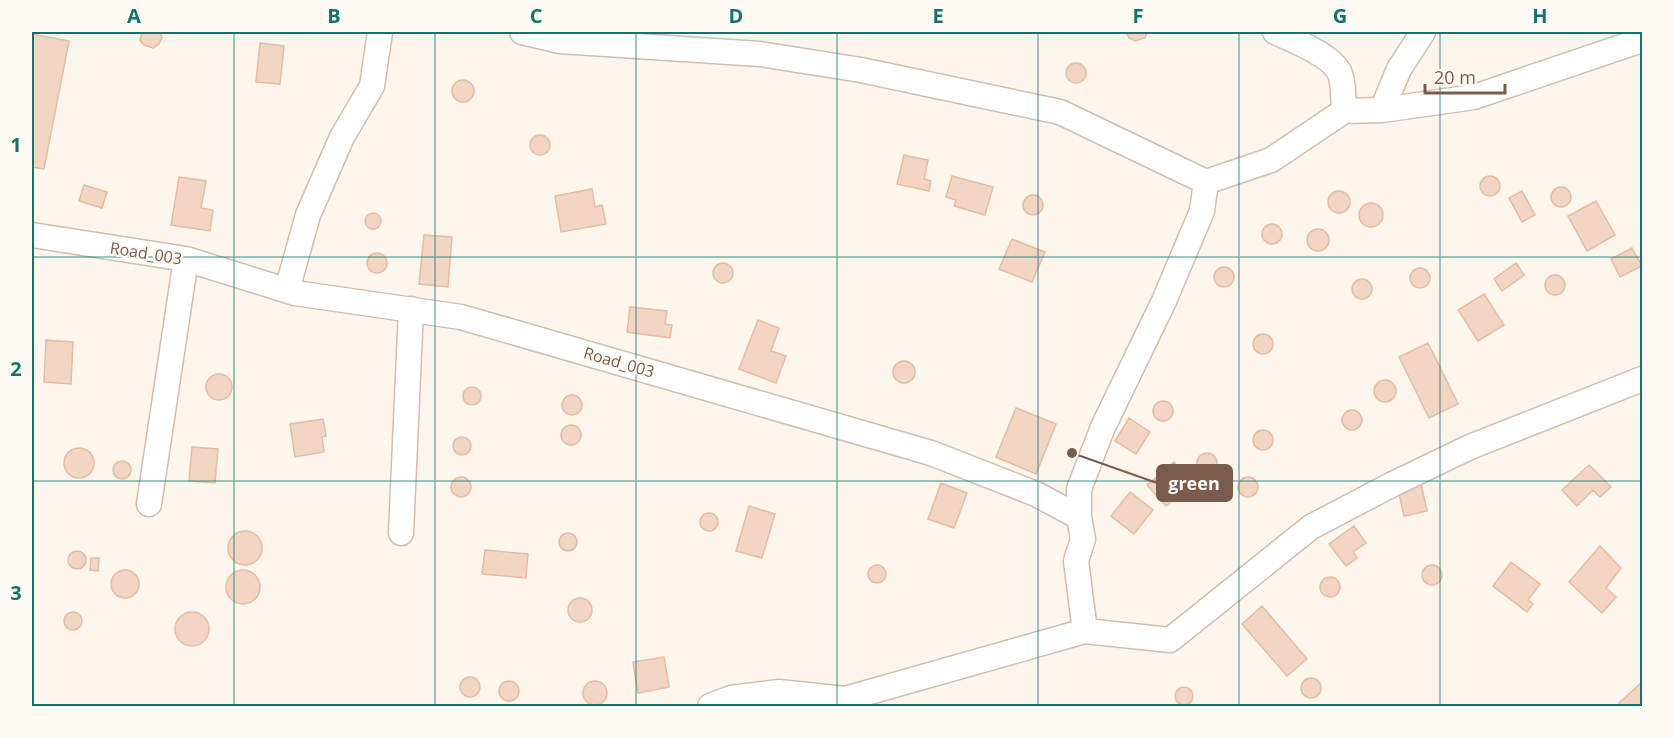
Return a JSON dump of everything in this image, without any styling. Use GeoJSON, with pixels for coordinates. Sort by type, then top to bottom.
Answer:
{"type":"FeatureCollection","features":[{"type":"Feature","properties":{"kind":"street"},"geometry":{"type":"LineString","coordinates":[[286,290],[308,215],[342,136],[372,87],[380,32]]}},
{"type":"Feature","properties":{"kind":"street"},"geometry":{"type":"LineString","coordinates":[[522,32],[560,41],[760,54],[861,70],[1059,112],[1206,182],[1271,160],[1344,111],[1382,110],[1474,97],[1642,40]]}},
{"type":"Feature","properties":{"kind":"street"},"geometry":{"type":"LineString","coordinates":[[1275,32],[1304,44],[1326,58],[1341,75],[1344,111]]}},
{"type":"Feature","properties":{"kind":"street"},"geometry":{"type":"LineString","coordinates":[[1382,110],[1399,69],[1423,32]]}},
{"type":"Feature","properties":{"kind":"street"},"geometry":{"type":"LineString","coordinates":[[1086,631],[1076,561],[1083,539],[1079,517],[1079,489],[1103,427],[1164,301],[1202,212],[1206,182]]}},
{"type":"Feature","properties":{"kind":"street","name":"Road_003"},"geometry":{"type":"LineString","coordinates":[[32,236],[186,259],[286,290],[460,317],[932,453],[1036,494],[1079,517]]}},
{"type":"Feature","properties":{"kind":"street"},"geometry":{"type":"LineString","coordinates":[[149,504],[186,259]]}},
{"type":"Feature","properties":{"kind":"street"},"geometry":{"type":"LineString","coordinates":[[401,533],[411,309]]}},
{"type":"Feature","properties":{"kind":"street"},"geometry":{"type":"LineString","coordinates":[[710,706],[731,698],[779,692],[845,699],[1086,631],[1170,640],[1311,527],[1470,447],[1642,379]]}},
{"type":"Feature","properties":{"kind":"building"},"geometry":{"type":"Polygon","coordinates":[[[142,32],[160,32],[162,38],[153,48],[144,45],[140,40],[142,32]]]}},
{"type":"Feature","properties":{"kind":"building"},"geometry":{"type":"Polygon","coordinates":[[[1126,32],[1147,32],[1145,38],[1135,41],[1129,38],[1126,32]]]}},
{"type":"Feature","properties":{"kind":"building"},"geometry":{"type":"Polygon","coordinates":[[[32,34],[69,41],[44,169],[32,167],[32,34]]]}},
{"type":"Feature","properties":{"kind":"building"},"geometry":{"type":"Polygon","coordinates":[[[260,43],[284,46],[280,84],[256,82],[260,43]]]}},
{"type":"Feature","properties":{"kind":"building"},"geometry":{"type":"Polygon","coordinates":[[[1072,63],[1080,63],[1086,69],[1086,77],[1080,83],[1072,83],[1066,77],[1066,69],[1072,63]]]}},
{"type":"Feature","properties":{"kind":"building"},"geometry":{"type":"Polygon","coordinates":[[[463,80],[471,83],[474,91],[471,99],[463,102],[455,99],[452,91],[455,83],[463,80]]]}},
{"type":"Feature","properties":{"kind":"building"},"geometry":{"type":"Polygon","coordinates":[[[540,135],[547,138],[550,145],[547,152],[540,155],[533,152],[530,145],[533,138],[540,135]]]}},
{"type":"Feature","properties":{"kind":"building"},"geometry":{"type":"Polygon","coordinates":[[[904,155],[928,160],[924,179],[931,181],[929,191],[897,184],[904,155]]]}},
{"type":"Feature","properties":{"kind":"building"},"geometry":{"type":"Polygon","coordinates":[[[952,176],[993,187],[985,215],[954,206],[956,200],[946,197],[952,176]]]}},
{"type":"Feature","properties":{"kind":"building"},"geometry":{"type":"Polygon","coordinates":[[[1490,176],[1497,179],[1500,186],[1497,193],[1490,196],[1483,193],[1480,186],[1483,179],[1490,176]]]}},
{"type":"Feature","properties":{"kind":"building"},"geometry":{"type":"Polygon","coordinates":[[[179,177],[206,181],[201,208],[213,210],[210,231],[171,225],[179,177]]]}},
{"type":"Feature","properties":{"kind":"building"},"geometry":{"type":"Polygon","coordinates":[[[84,185],[107,192],[102,208],[79,201],[84,185]]]}},
{"type":"Feature","properties":{"kind":"building"},"geometry":{"type":"Polygon","coordinates":[[[1561,187],[1568,190],[1571,197],[1568,204],[1561,207],[1554,204],[1551,197],[1554,190],[1561,187]]]}},
{"type":"Feature","properties":{"kind":"building"},"geometry":{"type":"Polygon","coordinates":[[[592,189],[595,207],[602,205],[606,224],[561,232],[555,196],[592,189]]]}},
{"type":"Feature","properties":{"kind":"building"},"geometry":{"type":"Polygon","coordinates":[[[1339,191],[1347,194],[1350,202],[1347,210],[1339,213],[1331,210],[1328,202],[1331,194],[1339,191]]]}},
{"type":"Feature","properties":{"kind":"building"},"geometry":{"type":"Polygon","coordinates":[[[1522,191],[1535,215],[1522,222],[1509,198],[1522,191]]]}},
{"type":"Feature","properties":{"kind":"building"},"geometry":{"type":"Polygon","coordinates":[[[1029,195],[1037,195],[1043,201],[1043,209],[1037,215],[1029,215],[1023,209],[1023,201],[1029,195]]]}},
{"type":"Feature","properties":{"kind":"building"},"geometry":{"type":"Polygon","coordinates":[[[1596,201],[1615,235],[1587,251],[1568,216],[1596,201]]]}},
{"type":"Feature","properties":{"kind":"building"},"geometry":{"type":"Polygon","coordinates":[[[1371,203],[1376,204],[1382,210],[1382,220],[1376,226],[1371,227],[1366,226],[1360,220],[1359,215],[1360,210],[1366,204],[1371,203]]]}},
{"type":"Feature","properties":{"kind":"building"},"geometry":{"type":"Polygon","coordinates":[[[373,213],[379,215],[381,221],[379,227],[373,229],[367,227],[365,221],[367,215],[373,213]]]}},
{"type":"Feature","properties":{"kind":"building"},"geometry":{"type":"Polygon","coordinates":[[[1268,224],[1276,224],[1282,230],[1282,238],[1276,244],[1268,244],[1262,238],[1262,230],[1268,224]]]}},
{"type":"Feature","properties":{"kind":"building"},"geometry":{"type":"Polygon","coordinates":[[[1314,229],[1322,229],[1329,236],[1329,244],[1322,251],[1314,251],[1307,244],[1307,236],[1314,229]]]}},
{"type":"Feature","properties":{"kind":"building"},"geometry":{"type":"Polygon","coordinates":[[[424,235],[452,237],[448,287],[419,284],[424,235]]]}},
{"type":"Feature","properties":{"kind":"building"},"geometry":{"type":"Polygon","coordinates":[[[1012,239],[1045,252],[1032,282],[999,269],[1012,239]]]}},
{"type":"Feature","properties":{"kind":"building"},"geometry":{"type":"Polygon","coordinates":[[[1632,248],[1642,266],[1620,277],[1611,259],[1632,248]]]}},
{"type":"Feature","properties":{"kind":"building"},"geometry":{"type":"Polygon","coordinates":[[[373,253],[381,253],[387,259],[387,267],[381,273],[373,273],[367,267],[367,259],[373,253]]]}},
{"type":"Feature","properties":{"kind":"building"},"geometry":{"type":"Polygon","coordinates":[[[723,263],[730,266],[733,273],[730,280],[723,283],[716,280],[713,273],[716,266],[723,263]]]}},
{"type":"Feature","properties":{"kind":"building"},"geometry":{"type":"Polygon","coordinates":[[[1516,263],[1524,275],[1502,291],[1494,279],[1516,263]]]}},
{"type":"Feature","properties":{"kind":"building"},"geometry":{"type":"Polygon","coordinates":[[[1220,267],[1228,267],[1234,273],[1234,281],[1228,287],[1220,287],[1214,281],[1214,273],[1220,267]]]}},
{"type":"Feature","properties":{"kind":"building"},"geometry":{"type":"Polygon","coordinates":[[[1420,268],[1427,271],[1430,278],[1427,285],[1420,288],[1413,285],[1410,278],[1413,271],[1420,268]]]}},
{"type":"Feature","properties":{"kind":"building"},"geometry":{"type":"Polygon","coordinates":[[[1555,275],[1562,278],[1565,285],[1562,292],[1555,295],[1548,292],[1545,285],[1548,278],[1555,275]]]}},
{"type":"Feature","properties":{"kind":"building"},"geometry":{"type":"Polygon","coordinates":[[[1358,279],[1366,279],[1372,285],[1372,293],[1366,299],[1358,299],[1352,293],[1352,285],[1358,279]]]}},
{"type":"Feature","properties":{"kind":"building"},"geometry":{"type":"Polygon","coordinates":[[[1484,294],[1504,325],[1478,341],[1458,310],[1484,294]]]}},
{"type":"Feature","properties":{"kind":"building"},"geometry":{"type":"Polygon","coordinates":[[[630,307],[667,311],[665,324],[672,325],[670,338],[627,332],[630,307]]]}},
{"type":"Feature","properties":{"kind":"building"},"geometry":{"type":"Polygon","coordinates":[[[758,320],[779,328],[771,351],[786,356],[776,383],[739,369],[758,320]]]}},
{"type":"Feature","properties":{"kind":"building"},"geometry":{"type":"Polygon","coordinates":[[[1259,334],[1267,334],[1273,340],[1273,348],[1267,354],[1259,354],[1253,348],[1253,340],[1259,334]]]}},
{"type":"Feature","properties":{"kind":"building"},"geometry":{"type":"Polygon","coordinates":[[[46,340],[73,342],[71,384],[44,382],[46,340]]]}},
{"type":"Feature","properties":{"kind":"building"},"geometry":{"type":"Polygon","coordinates":[[[1428,343],[1458,404],[1429,418],[1399,357],[1428,343]]]}},
{"type":"Feature","properties":{"kind":"building"},"geometry":{"type":"Polygon","coordinates":[[[904,361],[912,364],[915,372],[912,380],[904,383],[896,380],[893,372],[896,364],[904,361]]]}},
{"type":"Feature","properties":{"kind":"building"},"geometry":{"type":"Polygon","coordinates":[[[219,374],[228,378],[232,387],[228,396],[219,400],[210,396],[206,387],[210,378],[219,374]]]}},
{"type":"Feature","properties":{"kind":"building"},"geometry":{"type":"Polygon","coordinates":[[[1385,380],[1393,383],[1396,391],[1393,399],[1385,402],[1377,399],[1374,391],[1377,383],[1385,380]]]}},
{"type":"Feature","properties":{"kind":"building"},"geometry":{"type":"Polygon","coordinates":[[[472,387],[478,390],[481,396],[478,402],[472,405],[466,402],[463,396],[466,390],[472,387]]]}},
{"type":"Feature","properties":{"kind":"building"},"geometry":{"type":"Polygon","coordinates":[[[568,395],[576,395],[582,401],[582,409],[576,415],[568,415],[562,409],[562,401],[568,395]]]}},
{"type":"Feature","properties":{"kind":"building"},"geometry":{"type":"Polygon","coordinates":[[[1159,401],[1167,401],[1173,407],[1173,415],[1167,421],[1159,421],[1153,415],[1153,407],[1159,401]]]}},
{"type":"Feature","properties":{"kind":"building"},"geometry":{"type":"Polygon","coordinates":[[[1016,408],[1056,424],[1036,474],[996,457],[1016,408]]]}},
{"type":"Feature","properties":{"kind":"building"},"geometry":{"type":"Polygon","coordinates":[[[1352,410],[1359,413],[1362,420],[1359,427],[1352,430],[1345,427],[1342,420],[1345,413],[1352,410]]]}},
{"type":"Feature","properties":{"kind":"building"},"geometry":{"type":"Polygon","coordinates":[[[1129,418],[1150,432],[1136,454],[1115,441],[1129,418]]]}},
{"type":"Feature","properties":{"kind":"building"},"geometry":{"type":"Polygon","coordinates":[[[323,419],[326,436],[322,437],[324,452],[295,457],[290,424],[323,419]]]}},
{"type":"Feature","properties":{"kind":"building"},"geometry":{"type":"Polygon","coordinates":[[[571,425],[578,428],[581,435],[578,442],[571,445],[564,442],[561,435],[564,428],[571,425]]]}},
{"type":"Feature","properties":{"kind":"building"},"geometry":{"type":"Polygon","coordinates":[[[1259,430],[1267,430],[1273,436],[1273,444],[1267,450],[1259,450],[1253,444],[1253,436],[1259,430]]]}},
{"type":"Feature","properties":{"kind":"building"},"geometry":{"type":"Polygon","coordinates":[[[458,437],[466,437],[471,442],[469,453],[458,455],[453,450],[453,442],[458,437]]]}},
{"type":"Feature","properties":{"kind":"building"},"geometry":{"type":"Polygon","coordinates":[[[192,447],[218,449],[215,483],[189,481],[192,447]]]}},
{"type":"Feature","properties":{"kind":"building"},"geometry":{"type":"Polygon","coordinates":[[[79,448],[90,452],[94,463],[90,474],[79,478],[68,474],[64,463],[68,452],[79,448]]]}},
{"type":"Feature","properties":{"kind":"building"},"geometry":{"type":"Polygon","coordinates":[[[1203,453],[1211,453],[1217,459],[1217,467],[1211,473],[1203,473],[1197,467],[1197,459],[1203,453]]]}},
{"type":"Feature","properties":{"kind":"building"},"geometry":{"type":"Polygon","coordinates":[[[122,461],[130,466],[131,470],[126,478],[122,479],[114,474],[113,470],[118,462],[122,461]]]}},
{"type":"Feature","properties":{"kind":"building"},"geometry":{"type":"Polygon","coordinates":[[[1174,462],[1191,484],[1166,506],[1147,485],[1174,462]]]}},
{"type":"Feature","properties":{"kind":"building"},"geometry":{"type":"Polygon","coordinates":[[[1589,465],[1611,487],[1600,497],[1593,490],[1577,506],[1562,490],[1589,465]]]}},
{"type":"Feature","properties":{"kind":"building"},"geometry":{"type":"Polygon","coordinates":[[[461,477],[468,480],[471,487],[468,494],[461,497],[454,494],[451,487],[454,480],[461,477]]]}},
{"type":"Feature","properties":{"kind":"building"},"geometry":{"type":"Polygon","coordinates":[[[1244,477],[1252,477],[1258,483],[1258,491],[1252,497],[1244,497],[1238,491],[1238,483],[1244,477]]]}},
{"type":"Feature","properties":{"kind":"building"},"geometry":{"type":"Polygon","coordinates":[[[941,483],[967,493],[954,528],[928,519],[941,483]]]}},
{"type":"Feature","properties":{"kind":"building"},"geometry":{"type":"Polygon","coordinates":[[[1421,484],[1427,511],[1404,516],[1398,489],[1421,484]]]}},
{"type":"Feature","properties":{"kind":"building"},"geometry":{"type":"Polygon","coordinates":[[[1130,492],[1153,510],[1134,534],[1111,516],[1130,492]]]}},
{"type":"Feature","properties":{"kind":"building"},"geometry":{"type":"Polygon","coordinates":[[[749,506],[775,514],[762,558],[736,551],[749,506]]]}},
{"type":"Feature","properties":{"kind":"building"},"geometry":{"type":"Polygon","coordinates":[[[709,513],[717,518],[718,522],[713,530],[709,531],[701,526],[700,522],[705,514],[709,513]]]}},
{"type":"Feature","properties":{"kind":"building"},"geometry":{"type":"Polygon","coordinates":[[[1354,526],[1366,543],[1353,552],[1357,558],[1346,566],[1329,544],[1354,526]]]}},
{"type":"Feature","properties":{"kind":"building"},"geometry":{"type":"Polygon","coordinates":[[[245,531],[257,536],[262,548],[257,560],[245,565],[233,560],[228,548],[233,536],[245,531]]]}},
{"type":"Feature","properties":{"kind":"building"},"geometry":{"type":"Polygon","coordinates":[[[564,533],[572,533],[577,538],[575,549],[564,551],[559,546],[559,538],[564,533]]]}},
{"type":"Feature","properties":{"kind":"building"},"geometry":{"type":"Polygon","coordinates":[[[1600,546],[1621,568],[1606,588],[1616,597],[1602,613],[1569,582],[1600,546]]]}},
{"type":"Feature","properties":{"kind":"building"},"geometry":{"type":"Polygon","coordinates":[[[485,550],[528,554],[526,578],[482,574],[485,550]]]}},
{"type":"Feature","properties":{"kind":"building"},"geometry":{"type":"Polygon","coordinates":[[[77,551],[83,554],[86,560],[83,566],[77,569],[71,566],[68,560],[71,554],[77,551]]]}},
{"type":"Feature","properties":{"kind":"building"},"geometry":{"type":"Polygon","coordinates":[[[91,558],[99,558],[98,571],[90,570],[91,558]]]}},
{"type":"Feature","properties":{"kind":"building"},"geometry":{"type":"Polygon","coordinates":[[[1511,562],[1540,584],[1528,600],[1533,604],[1527,612],[1493,586],[1511,562]]]}},
{"type":"Feature","properties":{"kind":"building"},"geometry":{"type":"Polygon","coordinates":[[[877,565],[884,567],[886,574],[884,581],[877,583],[870,581],[868,574],[870,567],[877,565]]]}},
{"type":"Feature","properties":{"kind":"building"},"geometry":{"type":"Polygon","coordinates":[[[1432,565],[1439,568],[1442,575],[1439,582],[1432,585],[1425,582],[1422,575],[1425,568],[1432,565]]]}},
{"type":"Feature","properties":{"kind":"building"},"geometry":{"type":"Polygon","coordinates":[[[125,570],[135,574],[139,584],[135,594],[125,598],[115,594],[111,584],[115,574],[125,570]]]}},
{"type":"Feature","properties":{"kind":"building"},"geometry":{"type":"Polygon","coordinates":[[[243,570],[255,575],[260,587],[255,599],[243,604],[231,599],[226,587],[231,575],[243,570]]]}},
{"type":"Feature","properties":{"kind":"building"},"geometry":{"type":"Polygon","coordinates":[[[1330,577],[1337,580],[1340,587],[1337,594],[1330,597],[1323,594],[1320,587],[1323,580],[1330,577]]]}},
{"type":"Feature","properties":{"kind":"building"},"geometry":{"type":"Polygon","coordinates":[[[580,598],[585,599],[591,605],[591,615],[585,621],[580,622],[575,621],[569,615],[568,610],[569,605],[575,599],[580,598]]]}},
{"type":"Feature","properties":{"kind":"building"},"geometry":{"type":"Polygon","coordinates":[[[1262,606],[1307,659],[1287,676],[1242,624],[1262,606]]]}},
{"type":"Feature","properties":{"kind":"building"},"geometry":{"type":"Polygon","coordinates":[[[73,612],[81,617],[82,621],[77,629],[73,630],[65,625],[64,621],[69,613],[73,612]]]}},
{"type":"Feature","properties":{"kind":"building"},"geometry":{"type":"Polygon","coordinates":[[[192,612],[204,617],[209,629],[204,641],[192,646],[180,641],[175,629],[180,617],[192,612]]]}},
{"type":"Feature","properties":{"kind":"building"},"geometry":{"type":"Polygon","coordinates":[[[664,657],[669,687],[638,693],[633,662],[664,657]]]}},
{"type":"Feature","properties":{"kind":"building"},"geometry":{"type":"Polygon","coordinates":[[[470,677],[477,680],[480,687],[477,694],[470,697],[463,694],[460,687],[463,680],[470,677]]]}},
{"type":"Feature","properties":{"kind":"building"},"geometry":{"type":"Polygon","coordinates":[[[1311,678],[1318,681],[1321,688],[1318,695],[1311,698],[1304,695],[1301,688],[1304,681],[1311,678]]]}},
{"type":"Feature","properties":{"kind":"building"},"geometry":{"type":"Polygon","coordinates":[[[505,681],[513,681],[519,687],[519,695],[513,701],[505,701],[499,695],[499,687],[505,681]]]}},
{"type":"Feature","properties":{"kind":"building"},"geometry":{"type":"Polygon","coordinates":[[[595,681],[603,685],[607,693],[603,701],[595,705],[587,701],[583,693],[587,685],[595,681]]]}},
{"type":"Feature","properties":{"kind":"building"},"geometry":{"type":"Polygon","coordinates":[[[1642,682],[1642,706],[1622,706],[1619,703],[1642,682]]]}},
{"type":"Feature","properties":{"kind":"building"},"geometry":{"type":"Polygon","coordinates":[[[1184,687],[1192,692],[1193,696],[1188,704],[1184,705],[1176,700],[1175,696],[1180,688],[1184,687]]]}},
{"type":"Feature","properties":{"kind":"place","name":"green"},"geometry":{"type":"Point","coordinates":[1072,453]}}]}
